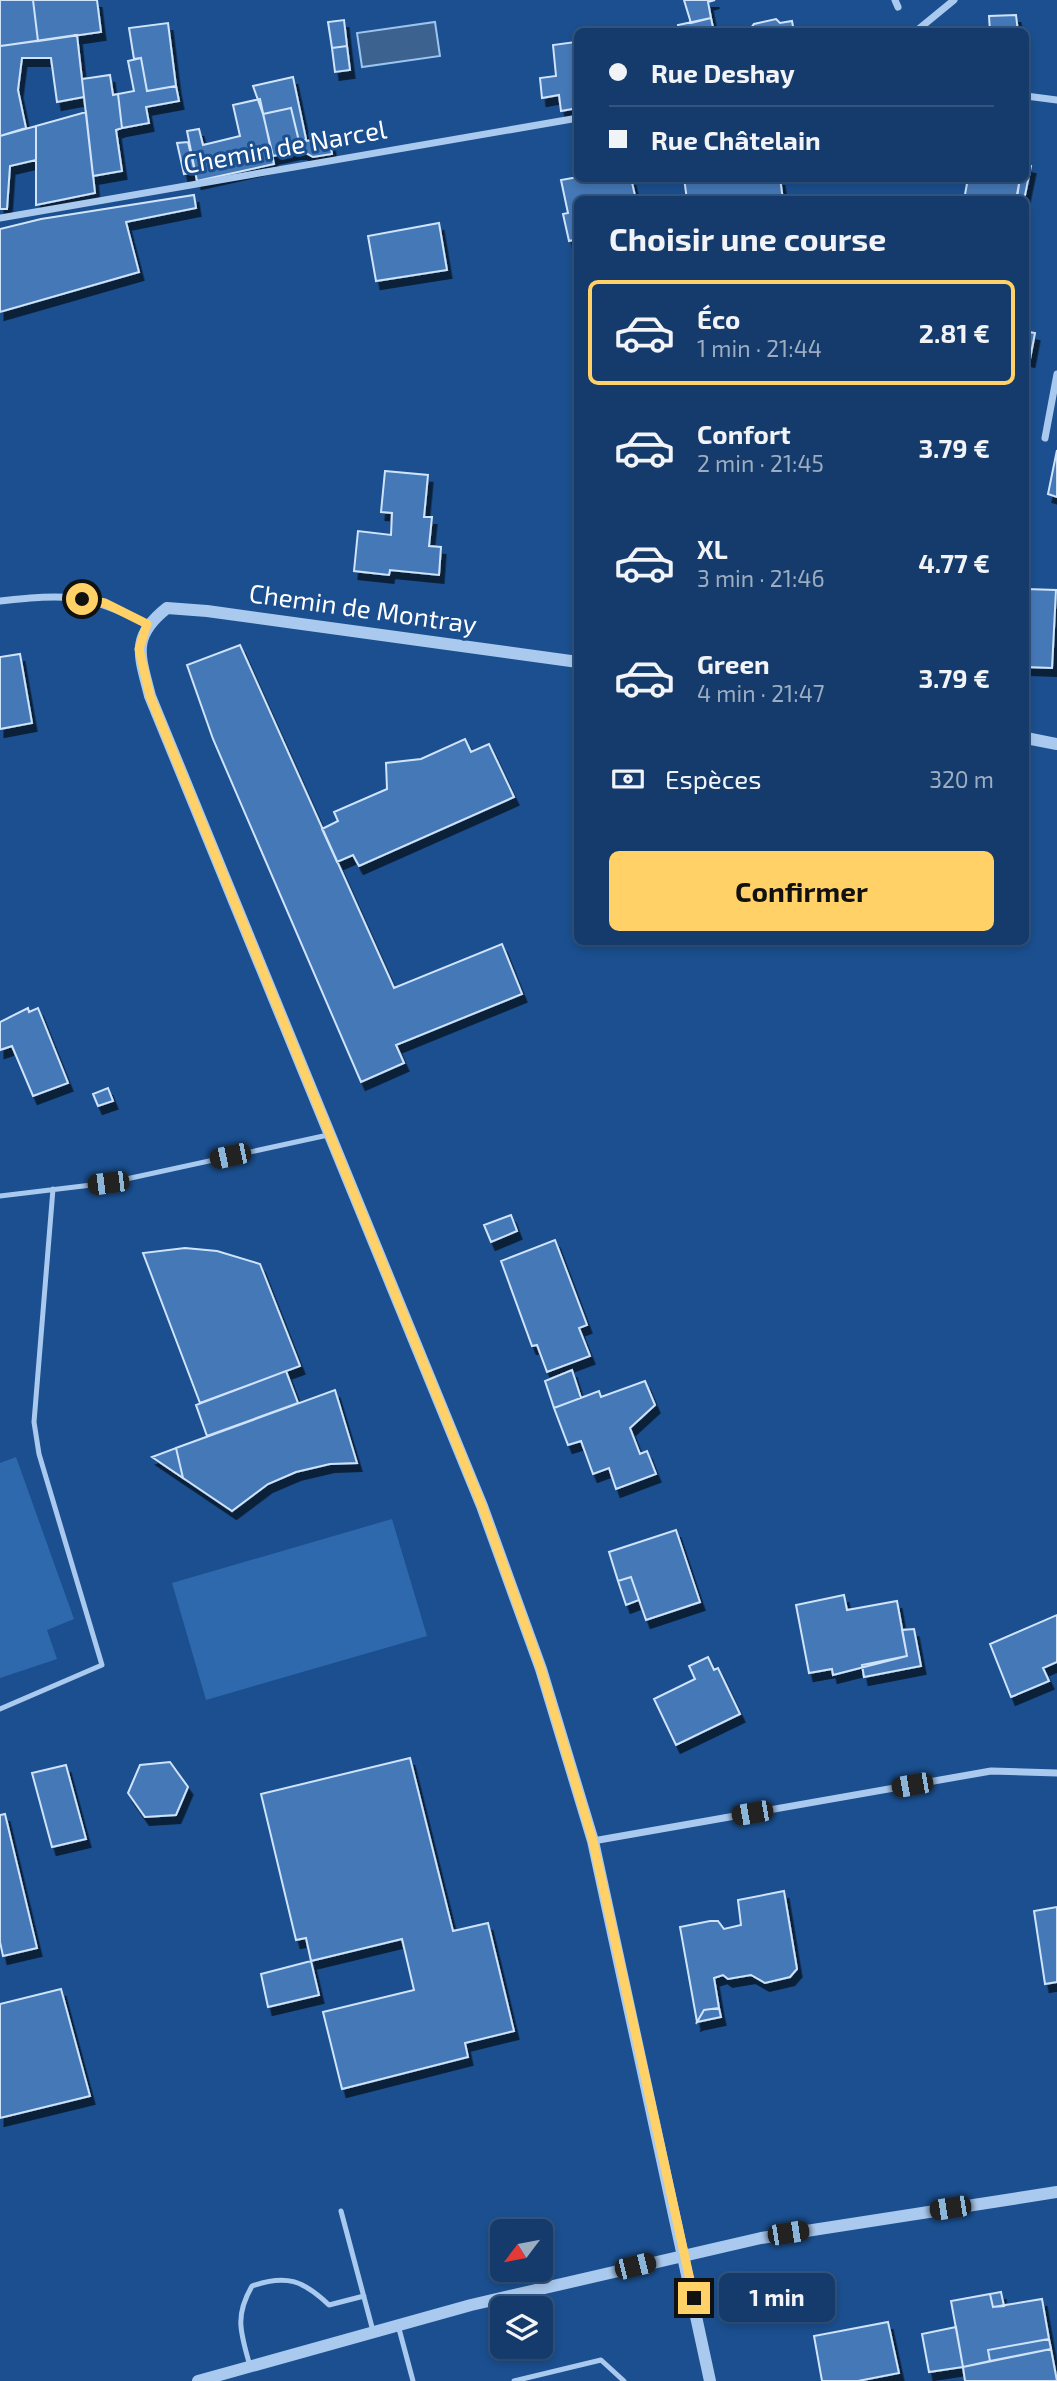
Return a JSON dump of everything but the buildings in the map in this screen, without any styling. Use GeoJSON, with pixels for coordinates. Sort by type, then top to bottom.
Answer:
{"type":"FeatureCollection","features":[{"type":"Feature","properties":{"kind":"street"},"geometry":{"type":"LineString","coordinates":[[920,28],[954,0]]}},
{"type":"Feature","properties":{"kind":"street"},"geometry":{"type":"LineString","coordinates":[[1029,96],[1057,100]]}},
{"type":"Feature","properties":{"kind":"street","name":"Chemin de Narcel"},"geometry":{"type":"LineString","coordinates":[[0,218],[574,119]]}},
{"type":"Feature","properties":{"kind":"street"},"geometry":{"type":"LineString","coordinates":[[1045,438],[1057,374]]}},
{"type":"Feature","properties":{"kind":"street"},"geometry":{"type":"LineString","coordinates":[[0,601],[60,595],[105,603],[147,624],[139,649],[150,696],[482,1506],[541,1669],[593,1841],[685,2255],[710,2381]]}},
{"type":"Feature","properties":{"kind":"street","name":"Chemin de Montray"},"geometry":{"type":"LineString","coordinates":[[147,624],[167,608],[207,611],[574,661]]}},
{"type":"Feature","properties":{"kind":"street"},"geometry":{"type":"LineString","coordinates":[[1029,739],[1057,744]]}},
{"type":"Feature","properties":{"kind":"street"},"geometry":{"type":"LineString","coordinates":[[593,1841],[991,1771],[1057,1773]]}},
{"type":"Feature","properties":{"kind":"street"},"geometry":{"type":"LineString","coordinates":[[198,2381],[373,2331],[761,2238],[1057,2192]]}},
{"type":"Feature","properties":{"kind":"lane"},"geometry":{"type":"LineString","coordinates":[[0,1196],[108,1183],[328,1135]]}},
{"type":"Feature","properties":{"kind":"lane"},"geometry":{"type":"LineString","coordinates":[[0,1709],[102,1665],[39,1454],[34,1422],[53,1189]]}},
{"type":"Feature","properties":{"kind":"lane"},"geometry":{"type":"LineString","coordinates":[[341,2211],[373,2331]]}},
{"type":"Feature","properties":{"kind":"lane"},"geometry":{"type":"LineString","coordinates":[[250,2366],[242,2335],[240,2306],[252,2286],[275,2278],[295,2281],[315,2292],[330,2305],[364,2296]]}},
{"type":"Feature","properties":{"kind":"lane"},"geometry":{"type":"LineString","coordinates":[[398,2325],[413,2381]]}},
{"type":"Feature","properties":{"kind":"lane"},"geometry":{"type":"LineString","coordinates":[[514,2381],[601,2360],[624,2381]]}},
{"type":"Feature","properties":{"kind":"shaded area"},"geometry":{"type":"Polygon","coordinates":[[[435,22],[440,56],[362,67],[357,33],[435,22]]]}},
{"type":"Feature","properties":{"kind":"shaded area"},"geometry":{"type":"Polygon","coordinates":[[[16,1457],[74,1619],[47,1630],[57,1659],[0,1678],[0,1463],[16,1457]]]}},
{"type":"Feature","properties":{"kind":"shaded area"},"geometry":{"type":"Polygon","coordinates":[[[392,1519],[427,1636],[206,1700],[172,1583],[392,1519]]]}},
{"type":"Feature","properties":{"kind":"route"},"geometry":{"type":"LineString","coordinates":[[82,599],[105,603],[147,624],[139,649],[150,696],[482,1506],[541,1669],[593,1841],[694,2298]]}}]}
